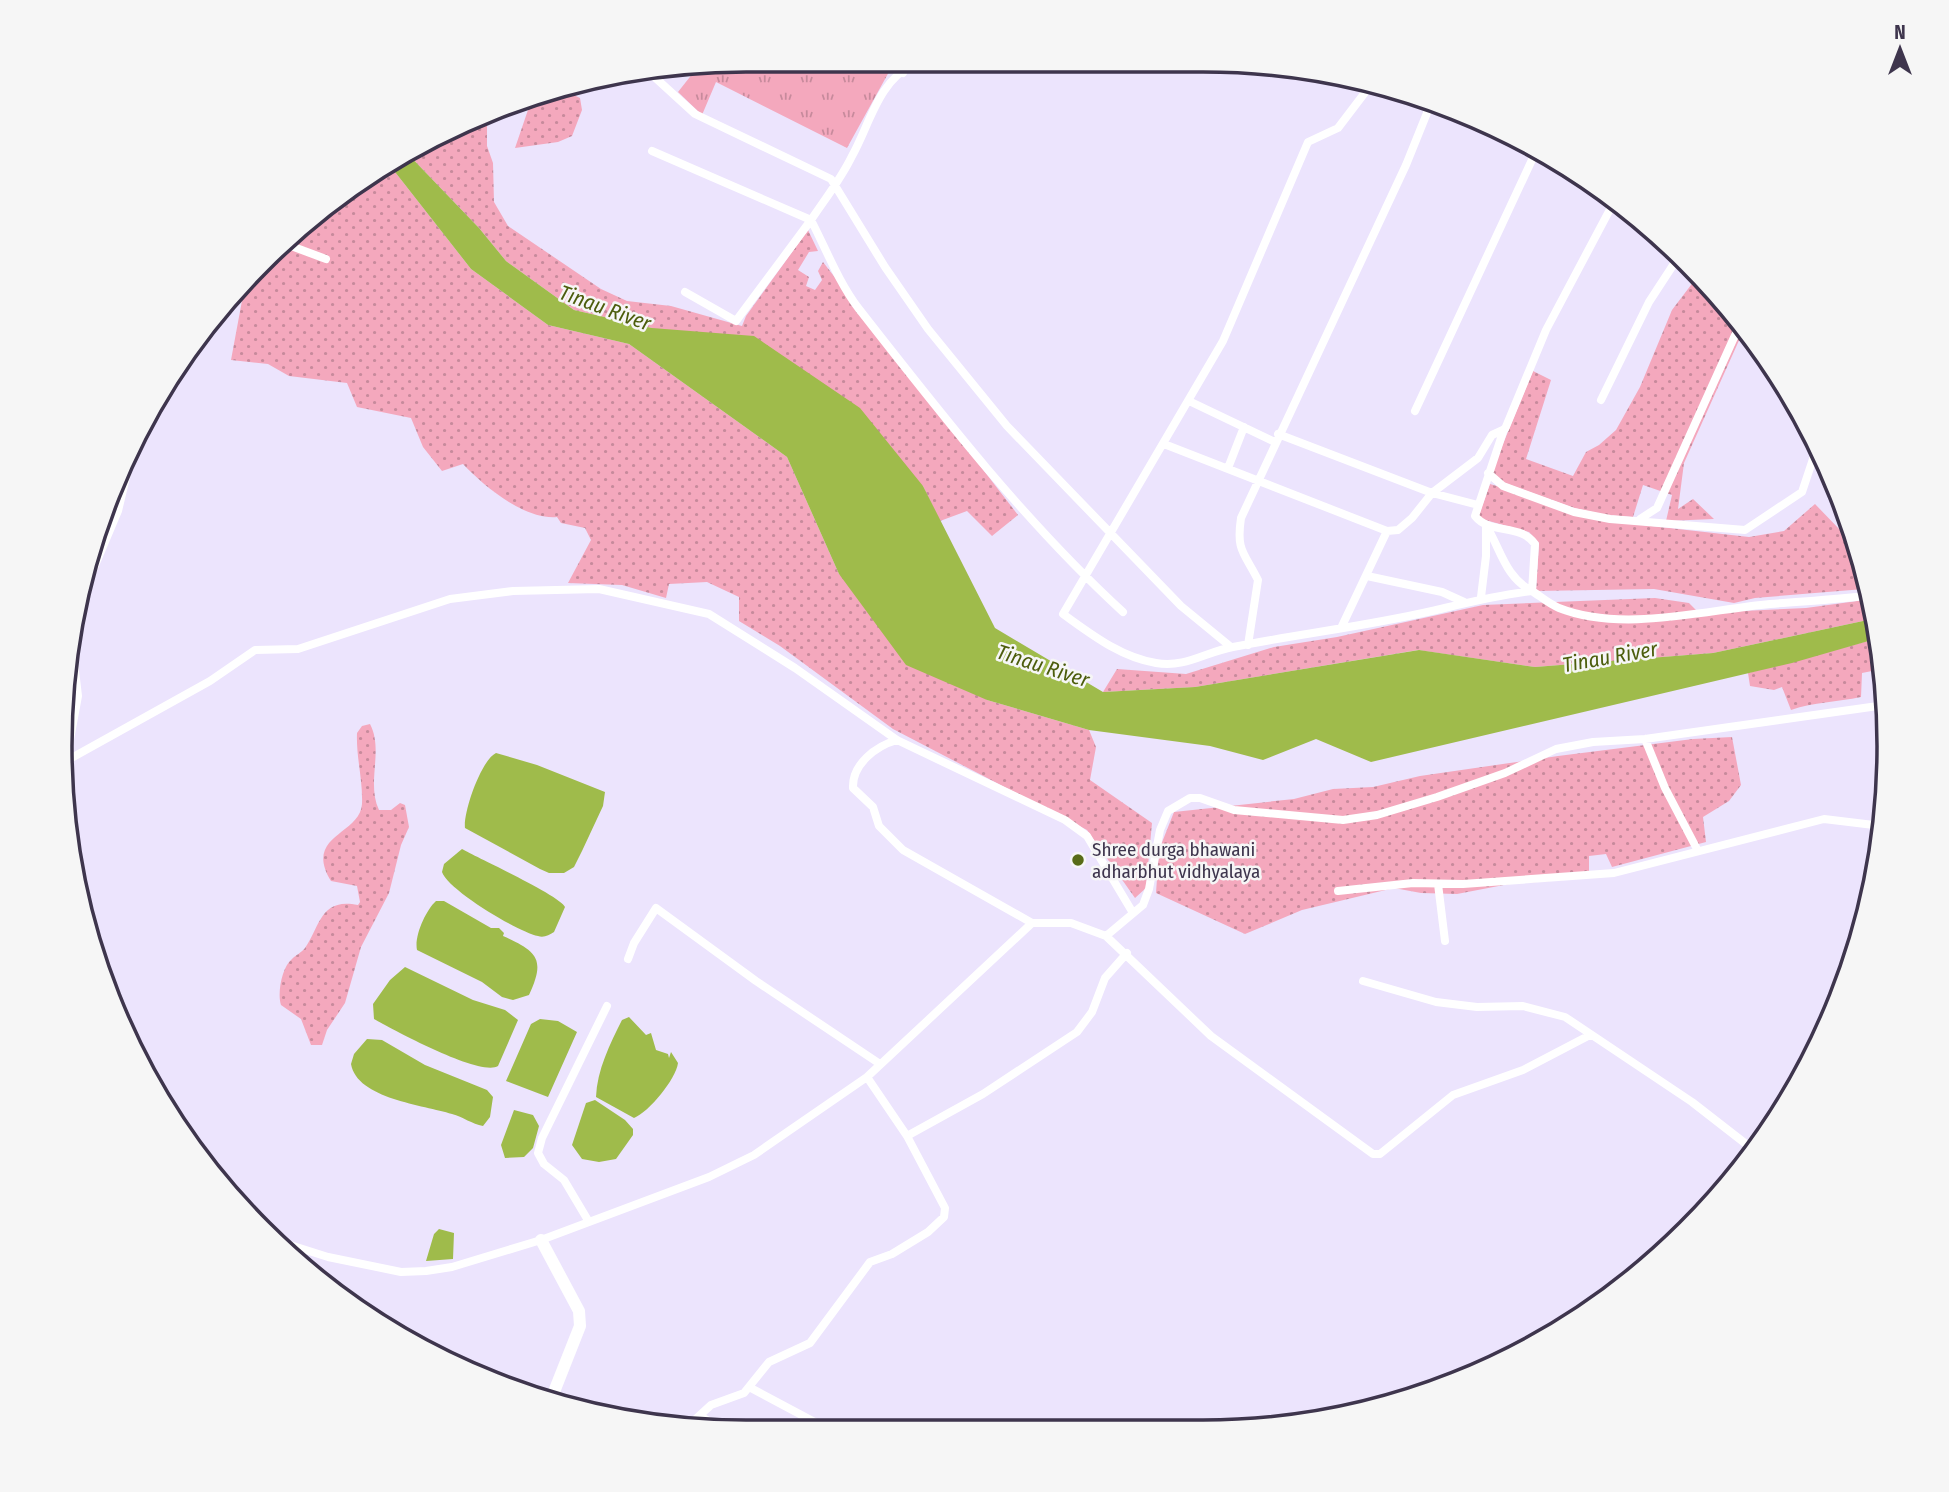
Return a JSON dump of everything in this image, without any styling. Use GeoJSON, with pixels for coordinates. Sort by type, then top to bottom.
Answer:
{"type":"FeatureCollection","features":[{"type":"Feature","properties":{"kind":"street"},"geometry":{"type":"LineString","coordinates":[[685,292],[736,321],[835,184],[852,157],[882,92],[903,73]]}},
{"type":"Feature","properties":{"kind":"street"},"geometry":{"type":"LineString","coordinates":[[656,78],[695,114],[831,179],[885,267],[928,329],[1007,426],[1181,606],[1231,647]]}},
{"type":"Feature","properties":{"kind":"street"},"geometry":{"type":"LineString","coordinates":[[1365,92],[1338,128],[1308,142],[1223,341],[1164,444],[1108,533],[1086,578],[1063,614],[1106,645],[1155,663],[1174,664],[1194,662],[1231,647],[1432,611],[1481,597],[1532,591]]}},
{"type":"Feature","properties":{"kind":"street"},"geometry":{"type":"LineString","coordinates":[[1248,645],[1258,580],[1241,555],[1237,541],[1241,518],[1276,438],[1406,165],[1427,111]]}},
{"type":"Feature","properties":{"kind":"street"},"geometry":{"type":"LineString","coordinates":[[652,151],[811,220],[858,308],[969,448],[1086,578],[1123,612]]}},
{"type":"Feature","properties":{"kind":"street"},"geometry":{"type":"LineString","coordinates":[[1415,411],[1533,158]]}},
{"type":"Feature","properties":{"kind":"street"},"geometry":{"type":"LineString","coordinates":[[1610,209],[1546,330],[1504,429],[1478,505],[1475,516],[1486,525],[1506,568],[1518,584],[1557,608],[1596,618],[1714,613],[1769,604],[1860,597]]}},
{"type":"Feature","properties":{"kind":"street"},"geometry":{"type":"LineString","coordinates":[[293,247],[326,259]]}},
{"type":"Feature","properties":{"kind":"street"},"geometry":{"type":"LineString","coordinates":[[1601,400],[1649,302],[1674,263]]}},
{"type":"Feature","properties":{"kind":"street"},"geometry":{"type":"LineString","coordinates":[[1639,520],[1657,508],[1736,333]]}},
{"type":"Feature","properties":{"kind":"street"},"geometry":{"type":"LineString","coordinates":[[1189,401],[1244,427],[1432,493],[1478,505]]}},
{"type":"Feature","properties":{"kind":"street"},"geometry":{"type":"LineString","coordinates":[[1228,468],[1244,427]]}},
{"type":"Feature","properties":{"kind":"street"},"geometry":{"type":"LineString","coordinates":[[1164,444],[1387,531],[1398,530],[1412,518],[1432,493],[1478,458],[1492,435],[1504,429]]}},
{"type":"Feature","properties":{"kind":"street"},"geometry":{"type":"LineString","coordinates":[[1488,473],[1503,486],[1574,512],[1610,519],[1745,530],[1802,492],[1813,459]]}},
{"type":"Feature","properties":{"kind":"street"},"geometry":{"type":"LineString","coordinates":[[101,550],[118,511],[124,486]]}},
{"type":"Feature","properties":{"kind":"street"},"geometry":{"type":"LineString","coordinates":[[1486,525],[1521,531],[1535,544],[1532,591]]}},
{"type":"Feature","properties":{"kind":"street"},"geometry":{"type":"LineString","coordinates":[[1481,597],[1486,556],[1486,525]]}},
{"type":"Feature","properties":{"kind":"street"},"geometry":{"type":"LineString","coordinates":[[1342,626],[1387,531]]}},
{"type":"Feature","properties":{"kind":"street"},"geometry":{"type":"LineString","coordinates":[[1367,576],[1442,592],[1464,602]]}},
{"type":"Feature","properties":{"kind":"street"},"geometry":{"type":"LineString","coordinates":[[72,758],[210,681],[255,650],[298,649],[450,599],[550,590],[598,589],[709,614],[794,668],[897,740],[968,771],[1080,830],[1087,836],[1133,913]]}},
{"type":"Feature","properties":{"kind":"street"},"geometry":{"type":"LineString","coordinates":[[73,722],[78,696],[76,677]]}},
{"type":"Feature","properties":{"kind":"street"},"geometry":{"type":"LineString","coordinates":[[1106,936],[1143,905],[1149,889],[1160,830],[1168,811],[1190,798],[1200,798],[1234,810],[1343,820],[1377,815],[1437,797],[1505,773],[1556,749],[1876,706]]}},
{"type":"Feature","properties":{"kind":"street"},"geometry":{"type":"LineString","coordinates":[[1645,739],[1665,788],[1698,851]]}},
{"type":"Feature","properties":{"kind":"street"},"geometry":{"type":"LineString","coordinates":[[897,740],[881,744],[866,757],[853,780],[853,788],[873,807],[878,826],[903,850],[1032,923],[1071,923],[1106,936],[1127,953],[1211,1036],[1376,1155],[1453,1095],[1523,1070],[1590,1035]]}},
{"type":"Feature","properties":{"kind":"street"},"geometry":{"type":"LineString","coordinates":[[1338,891],[1614,873],[1824,819],[1872,825]]}},
{"type":"Feature","properties":{"kind":"street"},"geometry":{"type":"LineString","coordinates":[[1438,884],[1445,941]]}},
{"type":"Feature","properties":{"kind":"street"},"geometry":{"type":"LineString","coordinates":[[628,959],[634,943],[656,908],[756,981],[880,1064]]}},
{"type":"Feature","properties":{"kind":"street"},"geometry":{"type":"LineString","coordinates":[[294,1246],[328,1257],[401,1272],[452,1267],[541,1240],[709,1177],[754,1155],[867,1077],[1032,923]]}},
{"type":"Feature","properties":{"kind":"street"},"geometry":{"type":"LineString","coordinates":[[907,1136],[983,1094],[1077,1032],[1092,1012],[1105,978],[1127,953]]}},
{"type":"Feature","properties":{"kind":"street"},"geometry":{"type":"LineString","coordinates":[[1363,981],[1436,1002],[1478,1007],[1523,1006],[1565,1017],[1692,1102],[1747,1144]]}},
{"type":"Feature","properties":{"kind":"street"},"geometry":{"type":"LineString","coordinates":[[589,1222],[564,1180],[544,1164],[538,1153],[541,1138],[607,1006]]}},
{"type":"Feature","properties":{"kind":"street"},"geometry":{"type":"LineString","coordinates":[[698,1419],[711,1405],[738,1397],[768,1362],[814,1340],[870,1262],[892,1254],[928,1232],[944,1217],[945,1208],[907,1136],[867,1077]]}},
{"type":"Feature","properties":{"kind":"street"},"geometry":{"type":"LineString","coordinates":[[541,1240],[579,1311],[580,1326],[554,1392]]}},
{"type":"Feature","properties":{"kind":"street"},"geometry":{"type":"LineString","coordinates":[[749,1387],[811,1420]]}},
{"type":"Feature","properties":{"kind":"street"},"geometry":{"type":"LineString","coordinates":[[701,1416],[706,1419]]}},
{"type":"Feature","properties":{"kind":"green space"},"geometry":{"type":"Polygon","coordinates":[[[889,72],[847,148],[716,82],[702,115],[678,92],[692,74],[702,73],[889,72]]]}},
{"type":"Feature","properties":{"kind":"green space"},"geometry":{"type":"Polygon","coordinates":[[[573,95],[580,98],[582,110],[572,136],[558,142],[515,148],[529,108],[573,95]]]}},
{"type":"Feature","properties":{"kind":"green space"},"geometry":{"type":"Polygon","coordinates":[[[489,123],[487,146],[493,163],[494,202],[508,226],[601,289],[627,301],[671,306],[742,326],[746,316],[808,230],[818,251],[809,252],[798,270],[809,277],[806,286],[815,290],[822,280],[818,271],[823,262],[1018,515],[992,536],[967,511],[940,521],[923,486],[652,328],[574,310],[506,261],[479,228],[413,160],[489,123]]]}},
{"type":"Feature","properties":{"kind":"green space"},"geometry":{"type":"Polygon","coordinates":[[[394,171],[471,269],[548,325],[629,344],[787,457],[839,574],[987,700],[1089,730],[1096,747],[1090,780],[1152,823],[1146,888],[1135,898],[1087,830],[893,729],[780,646],[739,621],[739,597],[707,582],[669,584],[666,598],[622,585],[568,583],[591,540],[585,528],[561,523],[557,517],[531,513],[518,507],[493,491],[463,464],[442,471],[423,447],[411,418],[357,407],[347,383],[289,376],[268,364],[231,360],[243,297],[301,239],[371,185],[394,171]]]}},
{"type":"Feature","properties":{"kind":"green space"},"geometry":{"type":"Polygon","coordinates":[[[1693,283],[1740,338],[1684,463],[1678,509],[1693,499],[1714,519],[1666,521],[1672,495],[1643,485],[1633,517],[1606,515],[1574,508],[1502,482],[1491,473],[1533,371],[1551,380],[1526,459],[1573,476],[1586,452],[1616,430],[1640,387],[1672,310],[1693,283]]]}},
{"type":"Feature","properties":{"kind":"green space"},"geometry":{"type":"Polygon","coordinates":[[[1490,484],[1616,522],[1749,537],[1784,531],[1815,504],[1842,532],[1858,589],[1755,598],[1734,603],[1654,589],[1536,591],[1539,543],[1529,532],[1478,518],[1490,484]]]}},
{"type":"Feature","properties":{"kind":"green space"},"geometry":{"type":"Polygon","coordinates":[[[1655,598],[1689,603],[1699,613],[1806,608],[1861,601],[1865,621],[1713,653],[1535,667],[1418,650],[1195,687],[1103,692],[1117,669],[1186,674],[1274,647],[1337,637],[1483,605],[1655,598]]]}},
{"type":"Feature","properties":{"kind":"green space"},"geometry":{"type":"Polygon","coordinates":[[[1868,641],[1872,671],[1862,673],[1861,697],[1791,710],[1782,687],[1774,690],[1750,686],[1748,673],[1868,641]]]}},
{"type":"Feature","properties":{"kind":"green space"},"geometry":{"type":"Polygon","coordinates":[[[370,724],[374,734],[374,789],[379,810],[391,810],[400,803],[405,805],[409,827],[401,845],[389,893],[361,947],[345,1003],[327,1030],[322,1045],[311,1045],[301,1019],[281,1005],[281,980],[288,963],[305,948],[328,910],[336,905],[358,905],[360,902],[357,886],[331,881],[324,866],[324,854],[335,837],[359,814],[362,795],[357,733],[362,726],[370,724]]]}},
{"type":"Feature","properties":{"kind":"green space"},"geometry":{"type":"Polygon","coordinates":[[[1732,737],[1741,785],[1729,801],[1703,817],[1706,842],[1612,867],[1606,854],[1589,856],[1589,878],[1509,884],[1457,894],[1421,893],[1394,888],[1302,910],[1245,934],[1156,893],[1159,850],[1174,812],[1294,799],[1333,789],[1373,787],[1420,776],[1558,756],[1693,739],[1732,737]]]}},
{"type":"Feature","properties":{"kind":"water","name":"Tinau River"},"geometry":{"type":"Polygon","coordinates":[[[413,160],[479,228],[506,261],[574,310],[652,328],[754,336],[860,408],[923,486],[995,628],[1103,692],[1195,687],[1419,650],[1535,667],[1713,653],[1865,621],[1868,641],[1792,663],[1371,762],[1316,739],[1263,760],[1210,746],[1089,730],[987,700],[906,665],[839,574],[787,457],[629,344],[548,325],[471,269],[394,171],[413,160]]]}},
{"type":"Feature","properties":{"kind":"water"},"geometry":{"type":"Polygon","coordinates":[[[496,753],[537,765],[605,792],[603,806],[574,867],[564,873],[549,873],[465,828],[474,788],[490,758],[496,753]]]}},
{"type":"Feature","properties":{"kind":"water"},"geometry":{"type":"Polygon","coordinates":[[[462,849],[535,886],[560,902],[565,907],[554,932],[542,937],[515,927],[470,899],[447,880],[442,872],[444,864],[462,849]]]}},
{"type":"Feature","properties":{"kind":"water"},"geometry":{"type":"Polygon","coordinates":[[[436,901],[444,901],[491,928],[499,928],[504,933],[503,936],[531,952],[536,958],[537,973],[529,995],[513,1000],[502,997],[482,982],[417,950],[417,938],[422,924],[428,910],[436,901]]]}},
{"type":"Feature","properties":{"kind":"water"},"geometry":{"type":"Polygon","coordinates":[[[405,967],[473,1000],[505,1010],[518,1020],[498,1066],[488,1068],[456,1059],[374,1019],[373,1004],[390,980],[405,967]]]}},
{"type":"Feature","properties":{"kind":"water"},"geometry":{"type":"Polygon","coordinates":[[[629,1017],[646,1035],[651,1033],[656,1050],[668,1054],[669,1058],[671,1052],[678,1063],[661,1094],[634,1118],[596,1097],[599,1077],[609,1048],[622,1020],[629,1017]]]}},
{"type":"Feature","properties":{"kind":"water"},"geometry":{"type":"Polygon","coordinates":[[[540,1019],[558,1021],[577,1032],[548,1097],[506,1081],[531,1024],[540,1019]]]}},
{"type":"Feature","properties":{"kind":"water"},"geometry":{"type":"Polygon","coordinates":[[[367,1039],[382,1040],[425,1065],[487,1090],[493,1097],[490,1117],[483,1126],[479,1125],[452,1114],[393,1099],[365,1085],[356,1076],[351,1064],[354,1054],[367,1039]]]}},
{"type":"Feature","properties":{"kind":"water"},"geometry":{"type":"Polygon","coordinates":[[[595,1100],[625,1120],[633,1129],[633,1135],[616,1159],[599,1162],[582,1159],[572,1145],[586,1103],[595,1100]]]}},
{"type":"Feature","properties":{"kind":"water"},"geometry":{"type":"Polygon","coordinates":[[[514,1110],[533,1115],[539,1126],[533,1148],[524,1157],[505,1158],[501,1145],[514,1110]]]}},
{"type":"Feature","properties":{"kind":"water"},"geometry":{"type":"Polygon","coordinates":[[[439,1229],[454,1233],[453,1259],[426,1261],[434,1234],[439,1229]]]}},
{"type":"Feature","properties":{"kind":"place","name":"Shree durga bhawani adharbhut vidhyalaya"},"geometry":{"type":"Point","coordinates":[1078,860]}}]}
